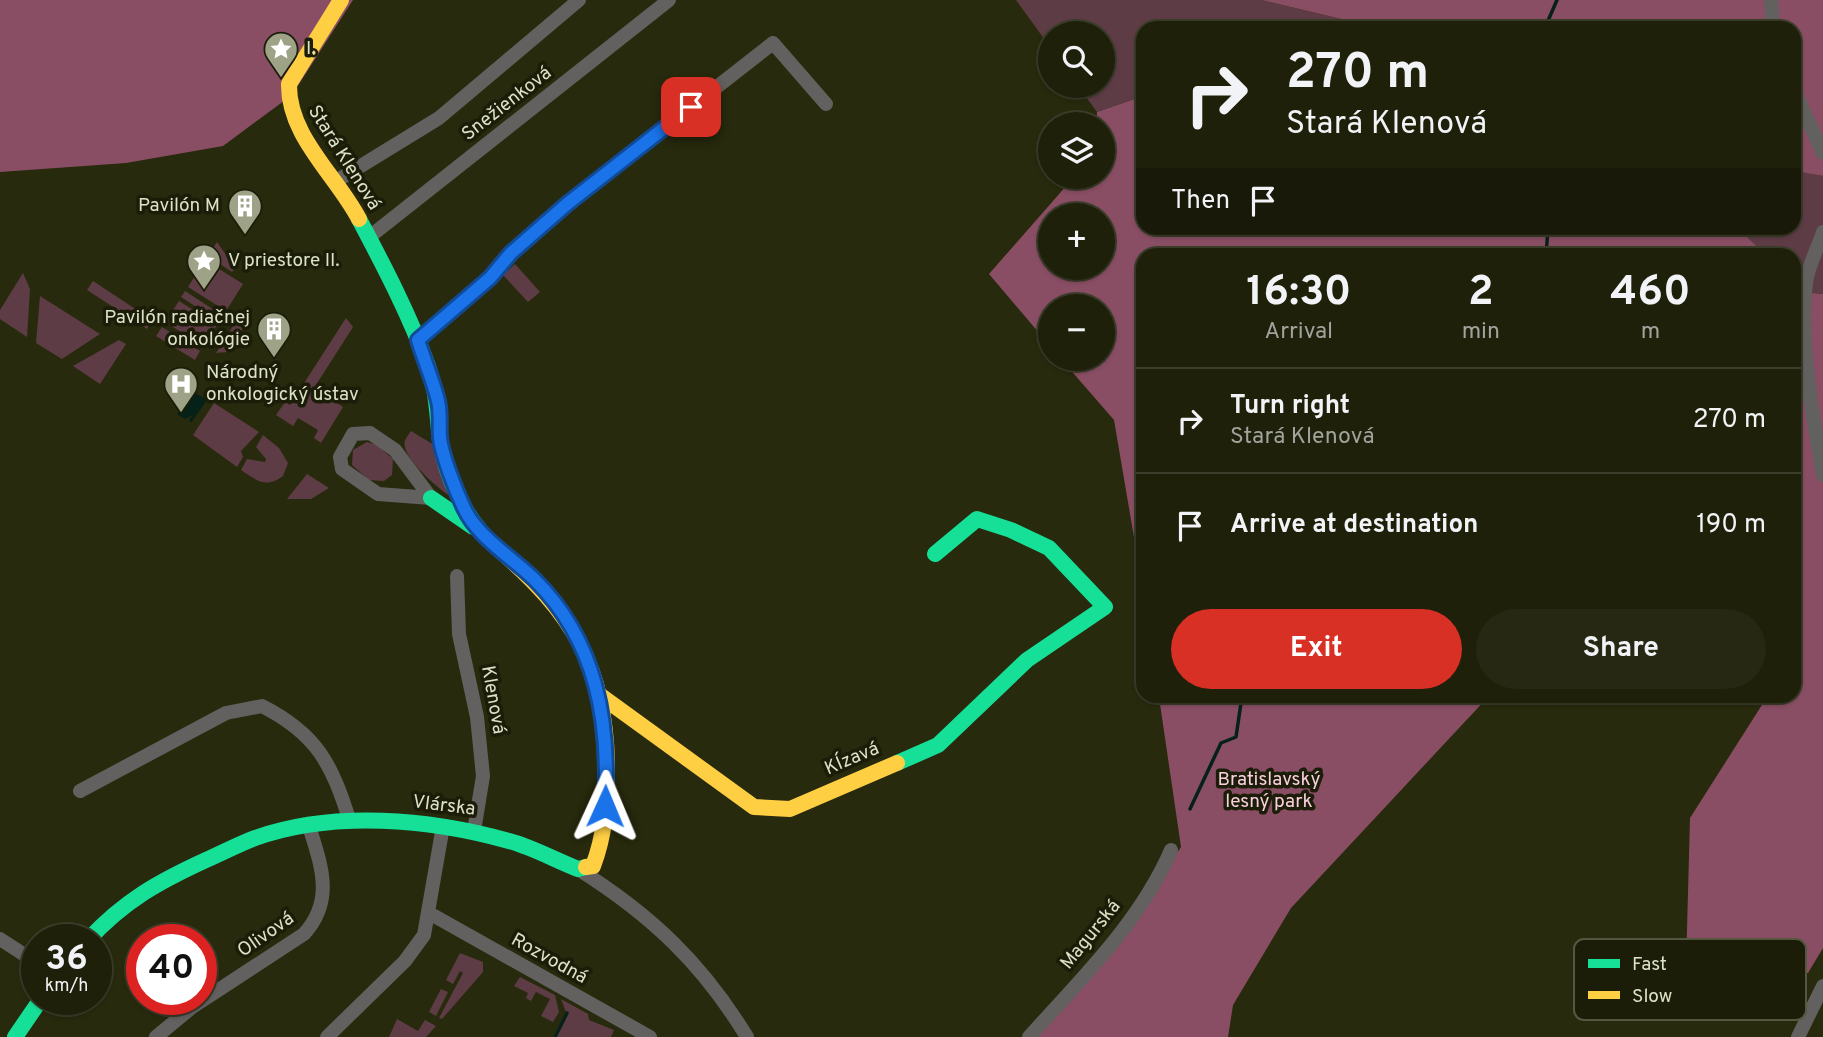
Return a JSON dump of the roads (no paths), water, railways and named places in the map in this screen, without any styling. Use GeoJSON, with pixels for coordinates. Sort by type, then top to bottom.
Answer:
{"type":"FeatureCollection","features":[{"type":"Feature","properties":{"kind":"street","name":"Stará Klenová"},"geometry":{"type":"LineString","coordinates":[[341,0],[294,74],[287,95],[292,117],[338,180],[418,340],[439,402],[441,443],[465,510],[480,531],[547,593],[578,641],[601,696],[606,787],[602,847],[593,866],[578,869]]}},
{"type":"Feature","properties":{"kind":"street","name":"Snežienková"},"geometry":{"type":"LineString","coordinates":[[368,238],[669,0]]}},
{"type":"Feature","properties":{"kind":"street"},"geometry":{"type":"LineString","coordinates":[[1771,0],[1772,21]]}},
{"type":"Feature","properties":{"kind":"street"},"geometry":{"type":"LineString","coordinates":[[338,180],[439,118],[572,2]]}},
{"type":"Feature","properties":{"kind":"street"},"geometry":{"type":"LineString","coordinates":[[418,340],[490,278],[511,253],[567,204],[773,43],[826,104]]}},
{"type":"Feature","properties":{"kind":"street"},"geometry":{"type":"LineString","coordinates":[[1801,105],[1823,153]]}},
{"type":"Feature","properties":{"kind":"street"},"geometry":{"type":"LineString","coordinates":[[1823,232],[1806,280],[1805,311],[1814,419],[1823,475]]}},
{"type":"Feature","properties":{"kind":"street"},"geometry":{"type":"LineString","coordinates":[[431,498],[378,494],[342,470],[340,457],[353,434],[370,433],[395,450],[431,498],[480,531]]}},
{"type":"Feature","properties":{"kind":"street","name":"Kĺzavá"},"geometry":{"type":"LineString","coordinates":[[601,696],[754,807],[789,809],[938,744],[952,734],[1027,660],[1105,607],[1049,548],[1011,530],[977,519],[935,554]]}},
{"type":"Feature","properties":{"kind":"street","name":"Klenová"},"geometry":{"type":"LineString","coordinates":[[457,576],[459,634],[477,717],[483,776],[474,831]]}},
{"type":"Feature","properties":{"kind":"street"},"geometry":{"type":"LineString","coordinates":[[80,791],[226,713],[262,706],[303,729],[324,758],[350,822]]}},
{"type":"Feature","properties":{"kind":"street","name":"Vlárska"},"geometry":{"type":"LineString","coordinates":[[103,924],[113,913],[154,884],[256,838],[309,826],[350,822],[443,826],[474,831],[511,841],[578,869],[647,915],[677,944],[720,996],[747,1037]]}},
{"type":"Feature","properties":{"kind":"street","name":"Olivová"},"geometry":{"type":"LineString","coordinates":[[156,1037],[191,1008],[304,934],[312,926],[323,901],[325,886],[323,870],[309,826]]}},
{"type":"Feature","properties":{"kind":"street"},"geometry":{"type":"LineString","coordinates":[[327,1037],[405,961],[424,935],[443,826]]}},
{"type":"Feature","properties":{"kind":"street","name":"Magurská"},"geometry":{"type":"LineString","coordinates":[[1029,1037],[1112,944],[1159,878],[1171,850]]}},
{"type":"Feature","properties":{"kind":"street","name":"Rozvodná"},"geometry":{"type":"LineString","coordinates":[[429,913],[650,1037]]}},
{"type":"Feature","properties":{"kind":"street"},"geometry":{"type":"LineString","coordinates":[[0,939],[21,953]]}},
{"type":"Feature","properties":{"kind":"street"},"geometry":{"type":"LineString","coordinates":[[1798,1037],[1821,996]]}},
{"type":"Feature","properties":{"kind":"street"},"geometry":{"type":"LineString","coordinates":[[15,1037],[30,1015]]}},
{"type":"Feature","properties":{"kind":"waterway"},"geometry":{"type":"LineString","coordinates":[[1548,21],[1557,0]]}},
{"type":"Feature","properties":{"kind":"waterway"},"geometry":{"type":"LineString","coordinates":[[1547,248],[1548,235]]}},
{"type":"Feature","properties":{"kind":"waterway"},"geometry":{"type":"LineString","coordinates":[[1190,809],[1221,743],[1236,737],[1241,703]]}},
{"type":"Feature","properties":{"kind":"waterway"},"geometry":{"type":"LineString","coordinates":[[555,1037],[567,1013]]}},
{"type":"Feature","properties":{"kind":"place","name":"I."},"geometry":{"type":"Point","coordinates":[281,79]}},
{"type":"Feature","properties":{"kind":"place","name":"Pavilón M"},"geometry":{"type":"Point","coordinates":[245,236]}},
{"type":"Feature","properties":{"kind":"place","name":"V priestore II."},"geometry":{"type":"Point","coordinates":[204,291]}},
{"type":"Feature","properties":{"kind":"place","name":"Pavilón radiačnej onkológie"},"geometry":{"type":"Point","coordinates":[274,359]}},
{"type":"Feature","properties":{"kind":"place","name":"Národný onkologický ústav"},"geometry":{"type":"Point","coordinates":[181,414]}},
{"type":"Feature","properties":{"kind":"park label","name":"Bratislavský lesný park"},"geometry":{"type":"Point","coordinates":[1269,791]}}]}
